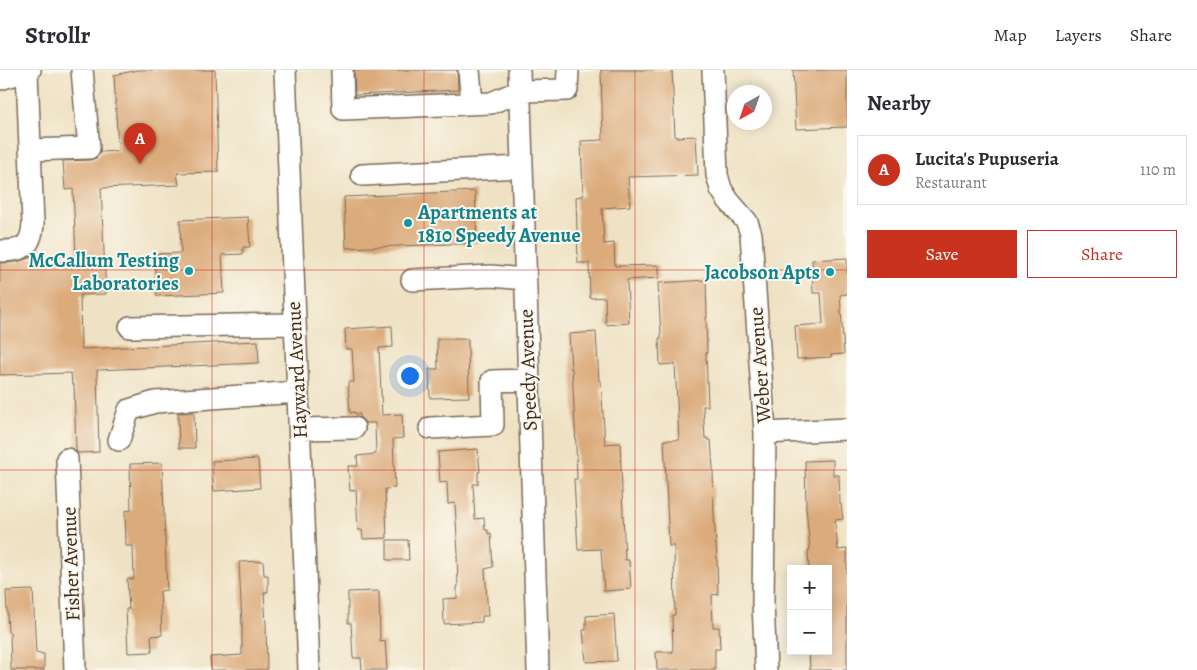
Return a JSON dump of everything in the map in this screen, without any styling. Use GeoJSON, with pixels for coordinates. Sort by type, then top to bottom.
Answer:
{"type":"FeatureCollection","features":[{"type":"Feature","properties":{"kind":"street"},"geometry":{"type":"LineString","coordinates":[[0,79],[28,70],[33,224],[29,243],[23,248],[13,251],[0,251]]}},
{"type":"Feature","properties":{"kind":"street"},"geometry":{"type":"LineString","coordinates":[[30,150],[89,148],[82,70]]}},
{"type":"Feature","properties":{"kind":"street","name":"Hayward Avenue"},"geometry":{"type":"LineString","coordinates":[[286,70],[294,324],[309,670]]}},
{"type":"Feature","properties":{"kind":"street"},"geometry":{"type":"LineString","coordinates":[[342,70],[343,108],[492,103],[520,91],[567,90],[568,70]]}},
{"type":"Feature","properties":{"kind":"street"},"geometry":{"type":"LineString","coordinates":[[469,70],[472,103]]}},
{"type":"Feature","properties":{"kind":"street","name":"Speedy Avenue"},"geometry":{"type":"LineString","coordinates":[[519,70],[538,670]]}},
{"type":"Feature","properties":{"kind":"street","name":"Weber Avenue"},"geometry":{"type":"LineString","coordinates":[[713,70],[717,175],[721,189],[747,222],[751,234],[765,433],[763,602],[766,670]]}},
{"type":"Feature","properties":{"kind":"street"},"geometry":{"type":"LineString","coordinates":[[362,175],[522,168]]}},
{"type":"Feature","properties":{"kind":"street"},"geometry":{"type":"LineString","coordinates":[[412,280],[491,276],[526,278]]}},
{"type":"Feature","properties":{"kind":"street"},"geometry":{"type":"LineString","coordinates":[[130,327],[294,324]]}},
{"type":"Feature","properties":{"kind":"street"},"geometry":{"type":"LineString","coordinates":[[430,428],[493,425],[492,380],[529,380]]}},
{"type":"Feature","properties":{"kind":"street"},"geometry":{"type":"LineString","coordinates":[[119,440],[128,410],[155,402],[298,392]]}},
{"type":"Feature","properties":{"kind":"street"},"geometry":{"type":"LineString","coordinates":[[300,429],[354,428]]}},
{"type":"Feature","properties":{"kind":"street"},"geometry":{"type":"LineString","coordinates":[[765,433],[847,428]]}},
{"type":"Feature","properties":{"kind":"street","name":"Fisher Avenue"},"geometry":{"type":"LineString","coordinates":[[67,459],[75,670]]}},
{"type":"Feature","properties":{"kind":"building"},"geometry":{"type":"Polygon","coordinates":[[[138,70],[215,70],[218,172],[177,173],[179,185],[101,188],[106,294],[80,295],[81,349],[258,341],[259,363],[97,370],[99,452],[78,453],[76,451],[74,384],[72,384],[71,373],[0,375],[0,263],[17,262],[29,258],[76,256],[73,189],[65,190],[63,161],[90,160],[96,158],[101,152],[118,151],[114,75],[138,70]]]}},
{"type":"Feature","properties":{"kind":"building"},"geometry":{"type":"Polygon","coordinates":[[[354,70],[457,70],[458,90],[355,95],[354,70]]]}},
{"type":"Feature","properties":{"kind":"building"},"geometry":{"type":"Polygon","coordinates":[[[601,70],[672,70],[675,137],[696,136],[698,175],[628,177],[630,206],[602,208],[604,244],[614,243],[615,266],[659,265],[659,278],[627,280],[629,323],[606,325],[605,297],[590,298],[589,263],[578,263],[576,197],[583,196],[581,141],[603,140],[601,70]]]}},
{"type":"Feature","properties":{"kind":"building"},"geometry":{"type":"Polygon","coordinates":[[[793,70],[847,70],[847,127],[796,129],[793,70]]]}},
{"type":"Feature","properties":{"kind":"building","name":"Apartments at 1810 Speedy Avenue"},"geometry":{"type":"Polygon","coordinates":[[[475,191],[477,243],[346,248],[344,197],[475,191]]]}},
{"type":"Feature","properties":{"kind":"building","name":"McCallum Testing Laboratories"},"geometry":{"type":"Polygon","coordinates":[[[248,217],[250,247],[243,247],[243,254],[222,255],[224,293],[157,296],[154,254],[181,253],[180,220],[248,217]]]}},
{"type":"Feature","properties":{"kind":"building"},"geometry":{"type":"Polygon","coordinates":[[[847,258],[847,294],[840,295],[844,354],[831,355],[831,357],[797,359],[795,326],[823,324],[821,293],[813,293],[812,260],[847,258]]]}},
{"type":"Feature","properties":{"kind":"building"},"geometry":{"type":"Polygon","coordinates":[[[706,280],[708,406],[703,406],[705,438],[711,440],[713,468],[718,594],[712,595],[713,627],[719,627],[720,649],[715,649],[715,670],[657,670],[656,652],[673,652],[672,615],[675,615],[674,546],[669,546],[664,440],[679,440],[675,364],[660,365],[659,338],[661,336],[658,283],[706,280]]]}},
{"type":"Feature","properties":{"kind":"building"},"geometry":{"type":"Polygon","coordinates":[[[392,326],[393,347],[379,348],[382,415],[402,414],[403,438],[393,439],[395,488],[385,489],[387,538],[363,539],[362,530],[358,530],[356,490],[350,491],[348,466],[358,466],[357,456],[376,454],[375,423],[365,423],[360,414],[350,413],[348,382],[354,382],[352,349],[346,349],[345,329],[392,326]]]}},
{"type":"Feature","properties":{"kind":"building"},"geometry":{"type":"Polygon","coordinates":[[[596,332],[605,444],[620,443],[625,560],[629,560],[631,589],[604,591],[601,549],[578,550],[574,479],[577,479],[576,446],[569,334],[596,332]]]}},
{"type":"Feature","properties":{"kind":"building"},"geometry":{"type":"Polygon","coordinates":[[[437,339],[468,339],[469,397],[430,398],[429,369],[438,369],[437,339]]]}},
{"type":"Feature","properties":{"kind":"building"},"geometry":{"type":"Polygon","coordinates":[[[194,412],[195,448],[179,448],[178,413],[194,412]]]}},
{"type":"Feature","properties":{"kind":"building"},"geometry":{"type":"Polygon","coordinates":[[[478,449],[480,472],[478,472],[478,484],[473,484],[475,519],[484,518],[485,530],[488,530],[488,534],[491,533],[493,567],[485,569],[488,616],[482,616],[482,622],[444,624],[443,599],[457,598],[458,554],[455,503],[448,504],[447,482],[440,483],[438,452],[478,449]]]}},
{"type":"Feature","properties":{"kind":"building"},"geometry":{"type":"Polygon","coordinates":[[[258,459],[260,488],[214,491],[212,461],[258,459]]]}},
{"type":"Feature","properties":{"kind":"building"},"geometry":{"type":"Polygon","coordinates":[[[833,460],[833,475],[839,475],[840,504],[843,519],[835,520],[838,550],[847,549],[847,670],[810,670],[809,655],[832,655],[832,565],[809,565],[808,550],[810,550],[806,508],[805,461],[833,460]]]}},
{"type":"Feature","properties":{"kind":"building"},"geometry":{"type":"Polygon","coordinates":[[[162,463],[167,590],[160,591],[162,635],[151,636],[152,652],[128,653],[126,609],[129,609],[127,579],[134,579],[133,546],[126,546],[125,511],[131,510],[130,464],[162,463]]]}},
{"type":"Feature","properties":{"kind":"building"},"geometry":{"type":"Polygon","coordinates":[[[387,540],[408,540],[409,560],[387,560],[387,540]]]}},
{"type":"Feature","properties":{"kind":"building"},"geometry":{"type":"Polygon","coordinates":[[[263,561],[264,575],[268,575],[268,592],[264,592],[267,670],[211,670],[210,657],[242,655],[239,562],[263,561]]]}},
{"type":"Feature","properties":{"kind":"building"},"geometry":{"type":"Polygon","coordinates":[[[33,590],[36,653],[44,654],[44,670],[11,670],[6,591],[33,590]]]}},
{"type":"Feature","properties":{"kind":"building"},"geometry":{"type":"Polygon","coordinates":[[[379,591],[380,642],[385,641],[387,670],[362,670],[361,658],[353,658],[351,623],[348,623],[348,592],[379,591]]]}},
{"type":"Feature","properties":{"kind":"building"},"geometry":{"type":"Polygon","coordinates":[[[614,614],[617,661],[586,662],[583,630],[586,630],[586,616],[614,614]]]}},
{"type":"Feature","properties":{"kind":"place","name":"Lucita's Pupuseria"},"geometry":{"type":"Point","coordinates":[140,164]}},
{"type":"Feature","properties":{"kind":"place","name":"Apartments at 1810 Speedy Avenue"},"geometry":{"type":"Point","coordinates":[408,223]}},
{"type":"Feature","properties":{"kind":"place","name":"McCallum Testing Laboratories"},"geometry":{"type":"Point","coordinates":[189,271]}},
{"type":"Feature","properties":{"kind":"place","name":"Jacobson Apts"},"geometry":{"type":"Point","coordinates":[830,272]}}]}
